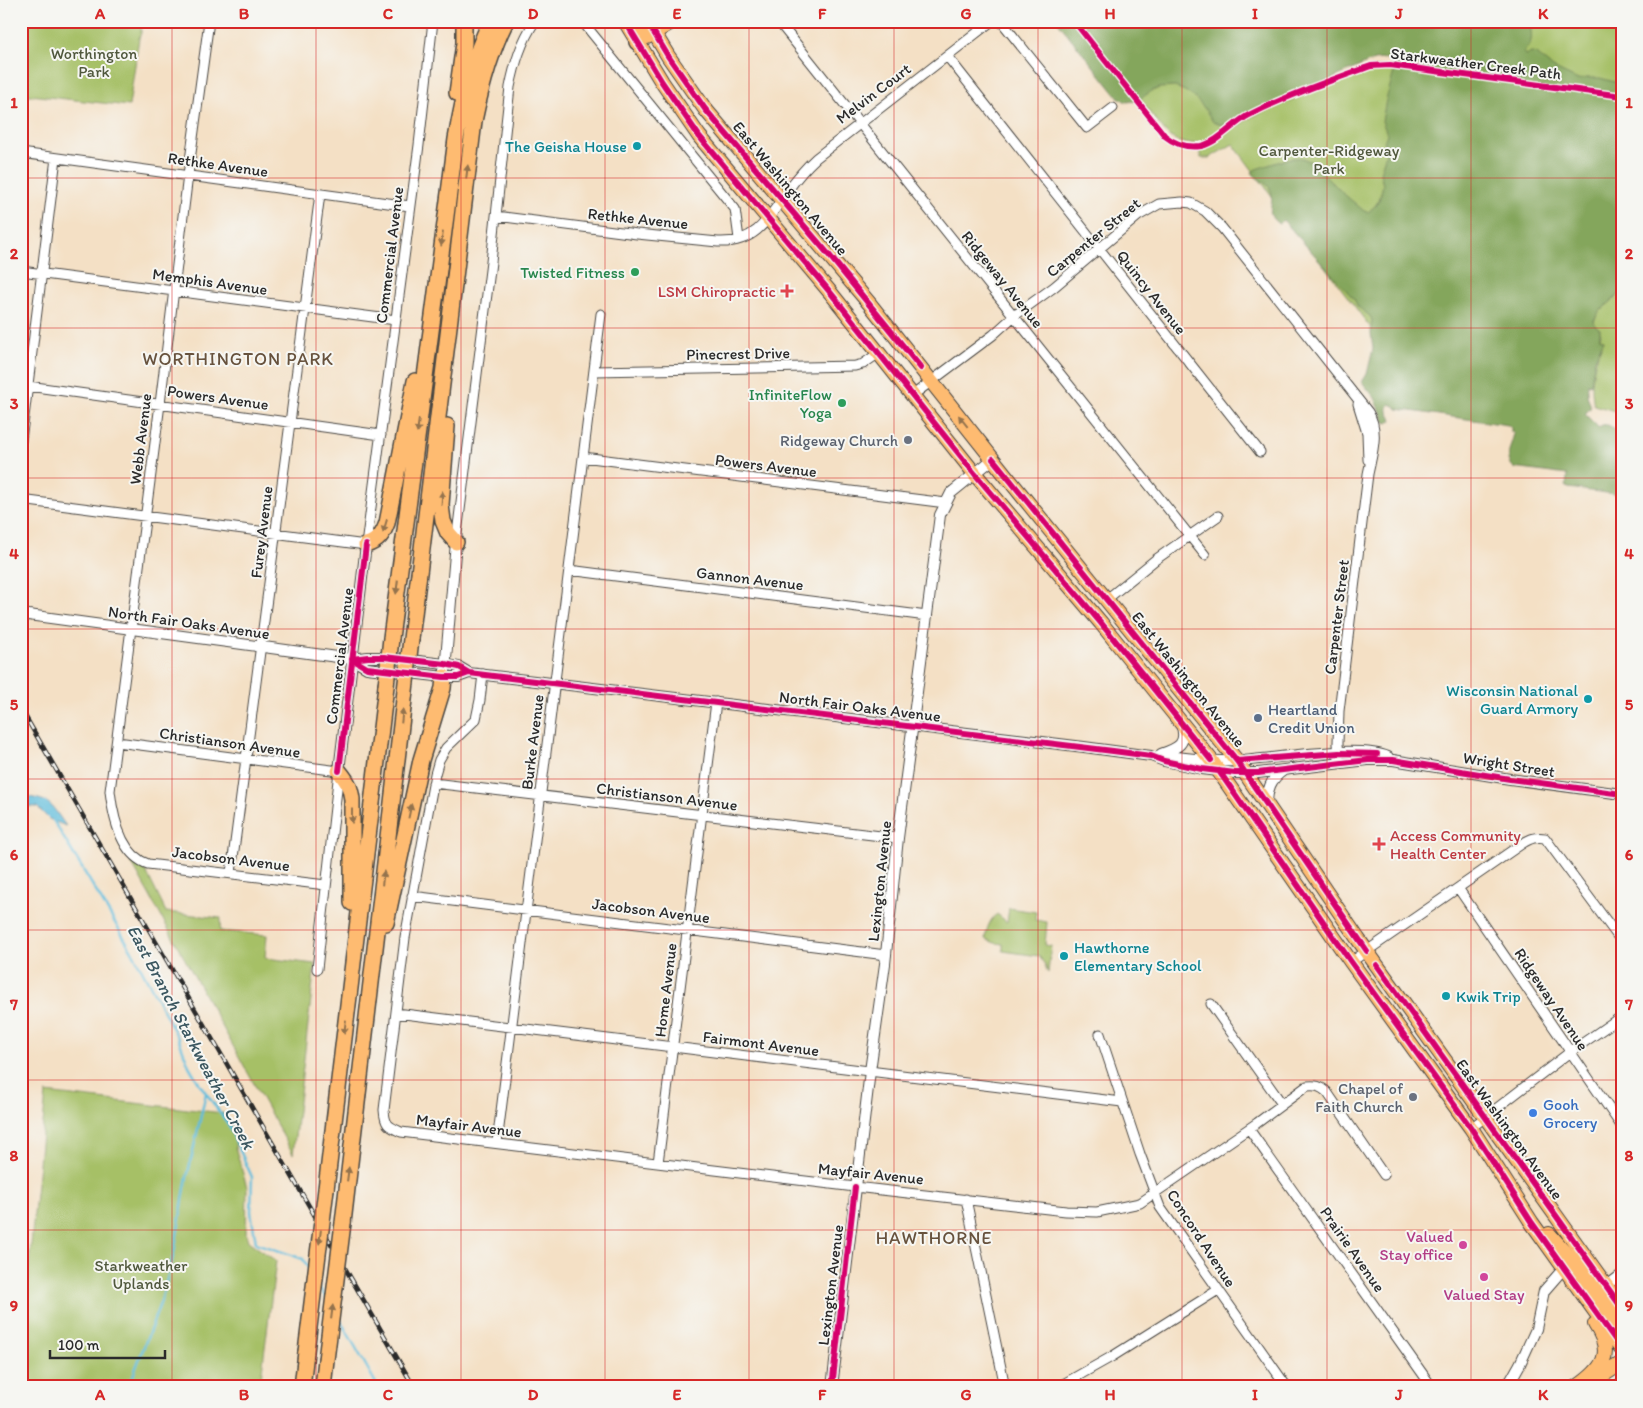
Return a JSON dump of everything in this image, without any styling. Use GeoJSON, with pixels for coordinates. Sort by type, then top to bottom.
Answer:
{"type":"FeatureCollection","features":[{"type":"Feature","properties":{"kind":"highway"},"geometry":{"type":"LineString","coordinates":[[456,139],[457,99],[464,44],[464,21]]}},
{"type":"Feature","properties":{"kind":"highway"},"geometry":{"type":"LineString","coordinates":[[302,1386],[391,638],[456,139],[466,88],[477,54],[491,21]]}},
{"type":"Feature","properties":{"kind":"highway"},"geometry":{"type":"LineString","coordinates":[[323,1387],[461,220],[476,112],[489,65],[506,21]]}},
{"type":"Feature","properties":{"kind":"highway"},"geometry":{"type":"LineString","coordinates":[[637,42],[649,24]]}},
{"type":"Feature","properties":{"kind":"highway"},"geometry":{"type":"LineString","coordinates":[[456,542],[448,533],[443,521],[441,505],[461,220]]}},
{"type":"Feature","properties":{"kind":"highway"},"geometry":{"type":"LineString","coordinates":[[366,545],[378,540],[387,523],[418,368],[429,343]]}},
{"type":"Feature","properties":{"kind":"highway"},"geometry":{"type":"LineString","coordinates":[[365,1030],[421,760],[442,688],[445,670]]}},
{"type":"Feature","properties":{"kind":"highway"},"geometry":{"type":"LineString","coordinates":[[339,772],[351,788],[352,799],[351,979]]}},
{"type":"Feature","properties":{"kind":"main road","name":"East Washington Avenue"},"geometry":{"type":"LineString","coordinates":[[625,21],[684,116],[879,353],[975,474],[1102,622],[1215,765],[1351,962],[1471,1128],[1532,1223],[1622,1349]]}},
{"type":"Feature","properties":{"kind":"main road"},"geometry":{"type":"LineString","coordinates":[[649,24],[673,21]]}},
{"type":"Feature","properties":{"kind":"main road","name":"East Washington Avenue"},"geometry":{"type":"LineString","coordinates":[[649,24],[668,56],[701,104],[869,303],[1237,762],[1367,952],[1622,1308]]}},
{"type":"Feature","properties":{"kind":"main road"},"geometry":{"type":"LineString","coordinates":[[1532,1223],[1542,1226],[1564,1251],[1622,1331]]}},
{"type":"Feature","properties":{"kind":"main road"},"geometry":{"type":"LineString","coordinates":[[1567,1274],[1570,1288],[1603,1336],[1606,1348],[1601,1366],[1591,1377],[1577,1387]]}},
{"type":"Feature","properties":{"kind":"main road"},"geometry":{"type":"LineString","coordinates":[[1583,1387],[1622,1363]]}},
{"type":"Feature","properties":{"kind":"street","name":"Webb Avenue"},"geometry":{"type":"LineString","coordinates":[[134,856],[118,830],[110,792],[188,175],[210,21]]}},
{"type":"Feature","properties":{"kind":"street","name":"Commercial Avenue"},"geometry":{"type":"LineString","coordinates":[[317,969],[352,659],[433,21]]}},
{"type":"Feature","properties":{"kind":"street"},"geometry":{"type":"LineString","coordinates":[[445,670],[456,542],[510,87],[521,46],[535,21]]}},
{"type":"Feature","properties":{"kind":"street"},"geometry":{"type":"LineString","coordinates":[[582,21],[735,208],[739,239]]}},
{"type":"Feature","properties":{"kind":"street","name":"Ridgeway Avenue"},"geometry":{"type":"LineString","coordinates":[[778,21],[1205,555]]}},
{"type":"Feature","properties":{"kind":"street","name":"Melvin Court"},"geometry":{"type":"LineString","coordinates":[[768,218],[797,178],[816,158],[992,21]]}},
{"type":"Feature","properties":{"kind":"street"},"geometry":{"type":"LineString","coordinates":[[1001,21],[1087,128],[1112,108]]}},
{"type":"Feature","properties":{"kind":"street","name":"Quincy Avenue"},"geometry":{"type":"LineString","coordinates":[[947,56],[1260,452]]}},
{"type":"Feature","properties":{"kind":"street","name":"Rethke Avenue"},"geometry":{"type":"LineString","coordinates":[[21,153],[410,206]]}},
{"type":"Feature","properties":{"kind":"street"},"geometry":{"type":"LineString","coordinates":[[21,441],[25,386],[42,273],[56,158]]}},
{"type":"Feature","properties":{"kind":"street","name":"Furey Avenue"},"geometry":{"type":"LineString","coordinates":[[232,873],[320,194]]}},
{"type":"Feature","properties":{"kind":"street","name":"Carpenter Street"},"geometry":{"type":"LineString","coordinates":[[913,395],[993,335],[1014,316],[1054,288],[1138,216],[1159,204],[1182,202],[1191,203],[1204,211],[1222,228],[1372,417],[1375,430],[1374,446],[1368,474],[1339,711],[1340,764]]}},
{"type":"Feature","properties":{"kind":"street","name":"Rethke Avenue"},"geometry":{"type":"LineString","coordinates":[[496,216],[669,238],[724,242],[739,239],[757,230],[768,218]]}},
{"type":"Feature","properties":{"kind":"street","name":"Memphis Avenue"},"geometry":{"type":"LineString","coordinates":[[21,271],[396,320]]}},
{"type":"Feature","properties":{"kind":"street","name":"Burke Avenue"},"geometry":{"type":"LineString","coordinates":[[497,1143],[601,314]]}},
{"type":"Feature","properties":{"kind":"street","name":"Pinecrest Drive"},"geometry":{"type":"LineString","coordinates":[[594,371],[855,366],[864,364],[879,353]]}},
{"type":"Feature","properties":{"kind":"street","name":"Powers Avenue"},"geometry":{"type":"LineString","coordinates":[[25,386],[381,435]]}},
{"type":"Feature","properties":{"kind":"street","name":"Powers Avenue"},"geometry":{"type":"LineString","coordinates":[[583,458],[946,503]]}},
{"type":"Feature","properties":{"kind":"street","name":"Lexington Avenue"},"geometry":{"type":"LineString","coordinates":[[832,1387],[855,1187],[886,955],[898,838],[940,515],[951,493],[993,459]]}},
{"type":"Feature","properties":{"kind":"street"},"geometry":{"type":"LineString","coordinates":[[21,500],[366,545]]}},
{"type":"Feature","properties":{"kind":"street"},"geometry":{"type":"LineString","coordinates":[[1107,599],[1155,560],[1218,516]]}},
{"type":"Feature","properties":{"kind":"street","name":"Gannon Avenue"},"geometry":{"type":"LineString","coordinates":[[569,570],[927,616]]}},
{"type":"Feature","properties":{"kind":"street","name":"North Fair Oaks Avenue"},"geometry":{"type":"LineString","coordinates":[[21,614],[352,659],[367,668],[445,670],[458,677],[469,673],[483,674],[716,702],[1155,756],[1215,765],[1246,774]]}},
{"type":"Feature","properties":{"kind":"street"},"geometry":{"type":"LineString","coordinates":[[396,1013],[405,938],[433,783],[446,748],[476,719],[483,674]]}},
{"type":"Feature","properties":{"kind":"street","name":"Home Avenue"},"geometry":{"type":"LineString","coordinates":[[658,1163],[716,702]]}},
{"type":"Feature","properties":{"kind":"street"},"geometry":{"type":"LineString","coordinates":[[1155,756],[1176,748],[1182,742],[1184,733],[1180,721]]}},
{"type":"Feature","properties":{"kind":"street","name":"Christianson Avenue"},"geometry":{"type":"LineString","coordinates":[[117,742],[339,772]]}},
{"type":"Feature","properties":{"kind":"street","name":"Wright Street"},"geometry":{"type":"LineString","coordinates":[[1237,762],[1370,752],[1393,760]]}},
{"type":"Feature","properties":{"kind":"street","name":"Wright Street"},"geometry":{"type":"LineString","coordinates":[[1246,774],[1368,760],[1393,760],[1510,779],[1622,794]]}},
{"type":"Feature","properties":{"kind":"street","name":"North Fair Oaks Avenue"},"geometry":{"type":"LineString","coordinates":[[1215,765],[1237,762]]}},
{"type":"Feature","properties":{"kind":"street"},"geometry":{"type":"LineString","coordinates":[[1267,806],[1269,785],[1284,770]]}},
{"type":"Feature","properties":{"kind":"street","name":"Christianson Avenue"},"geometry":{"type":"LineString","coordinates":[[433,783],[898,838]]}},
{"type":"Feature","properties":{"kind":"street"},"geometry":{"type":"LineString","coordinates":[[1351,962],[1523,843],[1532,838],[1541,837],[1545,838],[1622,942]]}},
{"type":"Feature","properties":{"kind":"street","name":"Jacobson Avenue"},"geometry":{"type":"LineString","coordinates":[[134,856],[136,859],[148,864],[326,885]]}},
{"type":"Feature","properties":{"kind":"street","name":"Ridgeway Avenue"},"geometry":{"type":"LineString","coordinates":[[1458,888],[1622,1127]]}},
{"type":"Feature","properties":{"kind":"street","name":"Jacobson Avenue"},"geometry":{"type":"LineString","coordinates":[[412,896],[886,955]]}},
{"type":"Feature","properties":{"kind":"street"},"geometry":{"type":"LineString","coordinates":[[1211,1004],[1282,1104]]}},
{"type":"Feature","properties":{"kind":"street","name":"Fairmont Avenue"},"geometry":{"type":"LineString","coordinates":[[396,1013],[1122,1102]]}},
{"type":"Feature","properties":{"kind":"street","name":"Mayfair Avenue"},"geometry":{"type":"LineString","coordinates":[[396,1013],[384,1110],[389,1126],[401,1132],[855,1187],[1066,1211],[1097,1212],[1140,1203],[1249,1129],[1307,1086],[1315,1085],[1320,1086],[1327,1092],[1384,1175]]}},
{"type":"Feature","properties":{"kind":"street"},"geometry":{"type":"LineString","coordinates":[[1471,1128],[1570,1052],[1622,1016]]}},
{"type":"Feature","properties":{"kind":"street","name":"Concord Avenue"},"geometry":{"type":"LineString","coordinates":[[1100,1034],[1160,1207],[1284,1386]]}},
{"type":"Feature","properties":{"kind":"street","name":"Prairie Avenue"},"geometry":{"type":"LineString","coordinates":[[1249,1129],[1432,1387]]}},
{"type":"Feature","properties":{"kind":"street"},"geometry":{"type":"LineString","coordinates":[[966,1199],[1005,1387]]}},
{"type":"Feature","properties":{"kind":"street"},"geometry":{"type":"LineString","coordinates":[[1505,1387],[1520,1364],[1536,1328],[1544,1291],[1567,1274]]}},
{"type":"Feature","properties":{"kind":"street"},"geometry":{"type":"LineString","coordinates":[[1606,1286],[1622,1274]]}},
{"type":"Feature","properties":{"kind":"street"},"geometry":{"type":"LineString","coordinates":[[1058,1387],[1113,1356],[1218,1290]]}},
{"type":"Feature","properties":{"kind":"green space","name":"Worthington Park"},"geometry":{"type":"Polygon","coordinates":[[[21,21],[141,21],[141,33],[129,106],[21,94],[21,21]]]}},
{"type":"Feature","properties":{"kind":"green space"},"geometry":{"type":"Polygon","coordinates":[[[1057,21],[1530,21],[1531,41],[1523,52],[1525,55],[1537,54],[1553,68],[1578,80],[1600,78],[1622,84],[1622,292],[1600,311],[1594,320],[1595,325],[1600,329],[1600,338],[1604,340],[1595,359],[1591,384],[1588,383],[1587,395],[1591,407],[1585,414],[1599,428],[1602,425],[1608,425],[1622,436],[1622,495],[1568,488],[1566,486],[1567,475],[1514,468],[1509,460],[1509,451],[1514,433],[1511,432],[1511,428],[1508,425],[1397,409],[1390,404],[1388,411],[1392,420],[1388,423],[1385,422],[1375,398],[1362,382],[1367,374],[1373,349],[1372,320],[1370,316],[1358,307],[1354,299],[1283,220],[1279,224],[1270,213],[1271,191],[1252,172],[1290,158],[1302,158],[1312,162],[1364,211],[1368,212],[1375,206],[1379,200],[1383,185],[1380,173],[1386,153],[1384,142],[1387,134],[1382,121],[1394,72],[1391,60],[1374,60],[1228,125],[1222,125],[1213,122],[1194,97],[1175,87],[1159,88],[1137,101],[1126,102],[1117,96],[1057,21]]]}},
{"type":"Feature","properties":{"kind":"green space"},"geometry":{"type":"Polygon","coordinates":[[[1078,21],[1622,21],[1622,90],[1368,54],[1242,115],[1206,141],[1190,144],[1180,142],[1166,133],[1078,21]]]}},
{"type":"Feature","properties":{"kind":"green space","name":"Carpenter-Ridgeway Park"},"geometry":{"type":"Polygon","coordinates":[[[1383,67],[1407,69],[1379,339],[1233,144],[1209,158],[1201,158],[1199,149],[1253,116],[1366,69],[1383,67]]]}},
{"type":"Feature","properties":{"kind":"green space"},"geometry":{"type":"Polygon","coordinates":[[[1622,292],[1622,413],[1594,405],[1592,380],[1595,364],[1604,340],[1600,338],[1601,333],[1594,321],[1600,311],[1622,292]]]}},
{"type":"Feature","properties":{"kind":"green space"},"geometry":{"type":"Polygon","coordinates":[[[131,862],[144,867],[166,912],[221,918],[220,931],[267,935],[265,958],[315,964],[293,1154],[131,862]]]}},
{"type":"Feature","properties":{"kind":"green space"},"geometry":{"type":"Polygon","coordinates":[[[1009,908],[1036,912],[1035,920],[1047,922],[1045,945],[1051,946],[1048,973],[1039,956],[1003,951],[1003,944],[985,939],[990,922],[994,916],[997,914],[1007,922],[1009,908]]]}},
{"type":"Feature","properties":{"kind":"green space","name":"Starkweather Uplands"},"geometry":{"type":"Polygon","coordinates":[[[46,1093],[223,1113],[236,1134],[235,1147],[247,1187],[246,1234],[248,1241],[276,1261],[260,1387],[21,1387],[21,1284],[27,1285],[46,1093]]]}},
{"type":"Feature","properties":{"kind":"water"},"geometry":{"type":"Polygon","coordinates":[[[21,796],[39,799],[49,804],[66,826],[49,819],[37,807],[21,806],[21,796]]]}},
{"type":"Feature","properties":{"kind":"waterway","name":"East Branch Starkweather Creek"},"geometry":{"type":"LineString","coordinates":[[53,820],[132,951],[179,1040],[189,1066],[228,1124],[252,1177],[251,1212],[256,1243],[303,1259],[310,1271]]}},
{"type":"Feature","properties":{"kind":"waterway"},"geometry":{"type":"LineString","coordinates":[[130,1387],[161,1301],[174,1253],[186,1182],[206,1093]]}},
{"type":"Feature","properties":{"kind":"waterway","name":"East Branch Starkweather Creek"},"geometry":{"type":"LineString","coordinates":[[319,1287],[327,1299]]}},
{"type":"Feature","properties":{"kind":"waterway","name":"East Branch Starkweather Creek"},"geometry":{"type":"LineString","coordinates":[[338,1316],[378,1387]]}},
{"type":"Feature","properties":{"kind":"railway"},"geometry":{"type":"LineString","coordinates":[[21,709],[414,1387]]}},
{"type":"Feature","properties":{"kind":"cycle path"},"geometry":{"type":"LineString","coordinates":[[625,21],[662,82],[699,136],[830,292],[975,474],[1101,623],[1211,760]]}},
{"type":"Feature","properties":{"kind":"cycle path"},"geometry":{"type":"LineString","coordinates":[[647,21],[668,56],[705,109],[829,255],[921,368]]}},
{"type":"Feature","properties":{"kind":"cycle path","name":"Starkweather Creek Path"},"geometry":{"type":"LineString","coordinates":[[1074,21],[1165,136],[1173,142],[1191,147],[1201,146],[1214,141],[1243,118],[1278,101],[1371,66],[1390,65],[1622,96]]}},
{"type":"Feature","properties":{"kind":"cycle path"},"geometry":{"type":"LineString","coordinates":[[993,459],[1237,761],[1367,951]]}},
{"type":"Feature","properties":{"kind":"cycle path"},"geometry":{"type":"LineString","coordinates":[[339,771],[366,545]]}},
{"type":"Feature","properties":{"kind":"cycle path"},"geometry":{"type":"LineString","coordinates":[[352,659],[384,657],[445,664],[459,667],[469,673],[1113,751],[1151,756],[1164,761],[1202,769],[1235,773],[1258,773],[1368,760],[1393,760],[1510,779],[1622,794]]}},
{"type":"Feature","properties":{"kind":"cycle path"},"geometry":{"type":"LineString","coordinates":[[352,659],[367,668],[444,677],[458,677],[469,673]]}},
{"type":"Feature","properties":{"kind":"cycle path"},"geometry":{"type":"LineString","coordinates":[[1237,761],[1339,753],[1377,754]]}},
{"type":"Feature","properties":{"kind":"cycle path"},"geometry":{"type":"LineString","coordinates":[[1219,771],[1351,962],[1471,1128],[1532,1223],[1622,1349]]}},
{"type":"Feature","properties":{"kind":"cycle path"},"geometry":{"type":"LineString","coordinates":[[1377,965],[1622,1308]]}},
{"type":"Feature","properties":{"kind":"cycle path"},"geometry":{"type":"LineString","coordinates":[[832,1387],[855,1187]]}},
{"type":"Feature","properties":{"kind":"place","name":"The Geisha House"},"geometry":{"type":"Point","coordinates":[637,146]}},
{"type":"Feature","properties":{"kind":"place","name":"Twisted Fitness"},"geometry":{"type":"Point","coordinates":[635,272]}},
{"type":"Feature","properties":{"kind":"place","name":"LSM Chiropractic"},"geometry":{"type":"Point","coordinates":[787,291]}},
{"type":"Feature","properties":{"kind":"place","name":"InfiniteFlow Yoga"},"geometry":{"type":"Point","coordinates":[842,403]}},
{"type":"Feature","properties":{"kind":"place","name":"Ridgeway Church"},"geometry":{"type":"Point","coordinates":[908,440]}},
{"type":"Feature","properties":{"kind":"place","name":"Wisconsin National Guard Armory"},"geometry":{"type":"Point","coordinates":[1588,699]}},
{"type":"Feature","properties":{"kind":"place","name":"Heartland Credit Union"},"geometry":{"type":"Point","coordinates":[1258,718]}},
{"type":"Feature","properties":{"kind":"place","name":"Access Community Health Center"},"geometry":{"type":"Point","coordinates":[1379,844]}},
{"type":"Feature","properties":{"kind":"place","name":"Hawthorne Elementary School"},"geometry":{"type":"Point","coordinates":[1064,956]}},
{"type":"Feature","properties":{"kind":"place","name":"Kwik Trip"},"geometry":{"type":"Point","coordinates":[1446,996]}},
{"type":"Feature","properties":{"kind":"place","name":"Chapel of Faith Church"},"geometry":{"type":"Point","coordinates":[1413,1097]}},
{"type":"Feature","properties":{"kind":"place","name":"Gooh Grocery"},"geometry":{"type":"Point","coordinates":[1533,1113]}},
{"type":"Feature","properties":{"kind":"place","name":"Valued Stay office"},"geometry":{"type":"Point","coordinates":[1463,1245]}},
{"type":"Feature","properties":{"kind":"place","name":"Valued Stay"},"geometry":{"type":"Point","coordinates":[1484,1277]}},
{"type":"Feature","properties":{"kind":"district","name":"WORTHINGTON PARK"},"geometry":{"type":"Point","coordinates":[238,359]}},
{"type":"Feature","properties":{"kind":"district","name":"HAWTHORNE"},"geometry":{"type":"Point","coordinates":[934,1238]}}]}
